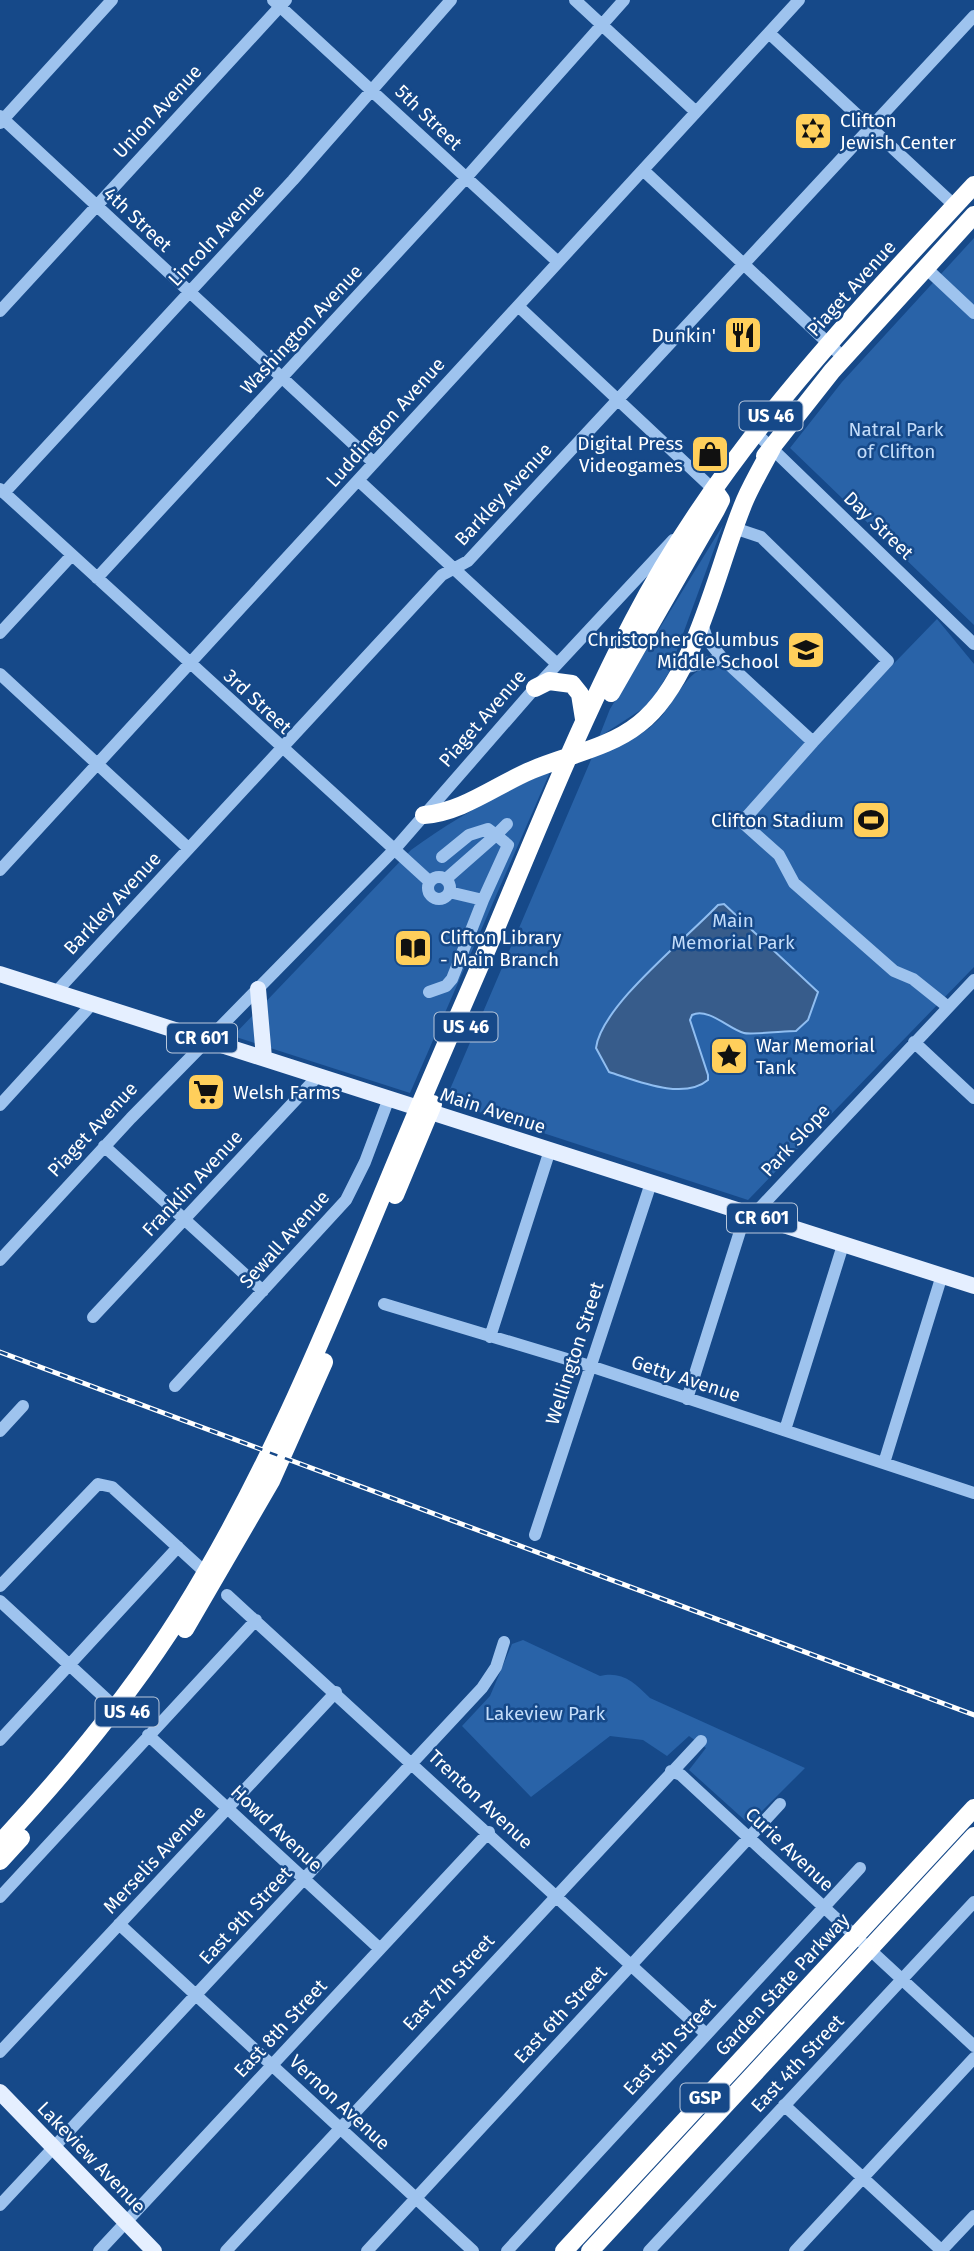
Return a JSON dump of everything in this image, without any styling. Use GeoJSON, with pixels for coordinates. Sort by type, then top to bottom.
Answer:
{"type":"FeatureCollection","features":[{"type":"Feature","properties":{"kind":"highway","name":"Piaget Avenue"},"geometry":{"type":"LineString","coordinates":[[695,518],[757,433],[829,342],[974,185]]}},
{"type":"Feature","properties":{"kind":"highway","name":"US 46"},"geometry":{"type":"LineString","coordinates":[[583,733],[688,560],[772,448],[844,358],[974,215]]}},
{"type":"Feature","properties":{"kind":"highway"},"geometry":{"type":"LineString","coordinates":[[432,815],[532,770],[622,736],[657,708],[683,668],[745,499],[772,448]]}},
{"type":"Feature","properties":{"kind":"highway"},"geometry":{"type":"LineString","coordinates":[[688,560],[720,500],[714,490]]}},
{"type":"Feature","properties":{"kind":"highway","name":"US 46"},"geometry":{"type":"LineString","coordinates":[[8,1833],[122,1718],[265,1493],[303,1414],[583,733],[639,609],[695,518]]}},
{"type":"Feature","properties":{"kind":"highway"},"geometry":{"type":"LineString","coordinates":[[535,688],[549,681],[572,684],[580,694],[583,733]]}},
{"type":"Feature","properties":{"kind":"highway","name":"US 46"},"geometry":{"type":"LineString","coordinates":[[0,1861],[8,1833],[62,1775],[116,1708],[213,1573]]}},
{"type":"Feature","properties":{"kind":"highway"},"geometry":{"type":"LineString","coordinates":[[213,1573],[228,1595]]}},
{"type":"Feature","properties":{"kind":"highway","name":"Garden State Parkway"},"geometry":{"type":"LineString","coordinates":[[564,2251],[974,1808]]}},
{"type":"Feature","properties":{"kind":"highway","name":"GSP"},"geometry":{"type":"LineString","coordinates":[[590,2251],[974,1836]]}},
{"type":"Feature","properties":{"kind":"main road","name":"Main Avenue"},"geometry":{"type":"LineString","coordinates":[[0,974],[844,1245],[973,1283]]}},
{"type":"Feature","properties":{"kind":"main road"},"geometry":{"type":"LineString","coordinates":[[258,989],[264,1058]]}},
{"type":"Feature","properties":{"kind":"main road","name":"Lakeview Avenue"},"geometry":{"type":"LineString","coordinates":[[0,2092],[154,2251]]}},
{"type":"Feature","properties":{"kind":"street"},"geometry":{"type":"LineString","coordinates":[[1,119],[112,0]]}},
{"type":"Feature","properties":{"kind":"street","name":"Lincoln Avenue"},"geometry":{"type":"LineString","coordinates":[[2,491],[190,293],[451,0]]}},
{"type":"Feature","properties":{"kind":"street"},"geometry":{"type":"LineString","coordinates":[[575,0],[696,112]]}},
{"type":"Feature","properties":{"kind":"street","name":"Washington Avenue"},"geometry":{"type":"LineString","coordinates":[[97,578],[465,179],[624,0]]}},
{"type":"Feature","properties":{"kind":"street","name":"Luddington Avenue"},"geometry":{"type":"LineString","coordinates":[[0,870],[799,0]]}},
{"type":"Feature","properties":{"kind":"street","name":"5th Street"},"geometry":{"type":"LineString","coordinates":[[279,2],[465,179],[558,262]]}},
{"type":"Feature","properties":{"kind":"street","name":"Union Avenue"},"geometry":{"type":"LineString","coordinates":[[0,311],[279,2]]}},
{"type":"Feature","properties":{"kind":"street","name":"Barkley Avenue"},"geometry":{"type":"LineString","coordinates":[[56,992],[442,575],[468,561],[974,16]]}},
{"type":"Feature","properties":{"kind":"street"},"geometry":{"type":"LineString","coordinates":[[769,33],[955,206]]}},
{"type":"Feature","properties":{"kind":"street","name":"4th Street"},"geometry":{"type":"LineString","coordinates":[[1,119],[374,463]]}},
{"type":"Feature","properties":{"kind":"street"},"geometry":{"type":"LineString","coordinates":[[643,170],[844,358]]}},
{"type":"Feature","properties":{"kind":"street"},"geometry":{"type":"LineString","coordinates":[[926,268],[974,313]]}},
{"type":"Feature","properties":{"kind":"street"},"geometry":{"type":"LineString","coordinates":[[517,306],[714,490]]}},
{"type":"Feature","properties":{"kind":"street","name":"Day Street"},"geometry":{"type":"LineString","coordinates":[[757,433],[974,644]]}},
{"type":"Feature","properties":{"kind":"street"},"geometry":{"type":"LineString","coordinates":[[358,480],[557,664]]}},
{"type":"Feature","properties":{"kind":"street"},"geometry":{"type":"LineString","coordinates":[[2,491],[97,578]]}},
{"type":"Feature","properties":{"kind":"street","name":"Piaget Avenue"},"geometry":{"type":"LineString","coordinates":[[0,1260],[104,1146],[393,851],[432,815],[535,688],[695,518]]}},
{"type":"Feature","properties":{"kind":"street"},"geometry":{"type":"LineString","coordinates":[[734,528],[761,537],[888,661],[742,821],[779,855],[794,883],[894,971],[914,979],[948,1007]]}},
{"type":"Feature","properties":{"kind":"street"},"geometry":{"type":"LineString","coordinates":[[0,633],[72,555]]}},
{"type":"Feature","properties":{"kind":"street","name":"3rd Street"},"geometry":{"type":"LineString","coordinates":[[97,578],[393,851],[429,881]]}},
{"type":"Feature","properties":{"kind":"street"},"geometry":{"type":"LineString","coordinates":[[701,620],[707,639],[723,659],[813,742]]}},
{"type":"Feature","properties":{"kind":"street"},"geometry":{"type":"LineString","coordinates":[[683,668],[723,659]]}},
{"type":"Feature","properties":{"kind":"street"},"geometry":{"type":"LineString","coordinates":[[0,674],[188,848]]}},
{"type":"Feature","properties":{"kind":"street"},"geometry":{"type":"LineString","coordinates":[[483,900],[448,886],[437,877],[429,881],[430,894],[443,899],[448,886],[507,824]]}},
{"type":"Feature","properties":{"kind":"street"},"geometry":{"type":"LineString","coordinates":[[429,992],[446,986],[452,979],[508,845],[488,829],[469,835],[442,857]]}},
{"type":"Feature","properties":{"kind":"street","name":"Park Slope"},"geometry":{"type":"LineString","coordinates":[[687,1399],[741,1228],[974,980]]}},
{"type":"Feature","properties":{"kind":"street"},"geometry":{"type":"LineString","coordinates":[[0,1105],[93,1003]]}},
{"type":"Feature","properties":{"kind":"street"},"geometry":{"type":"LineString","coordinates":[[914,1042],[974,1098]]}},
{"type":"Feature","properties":{"kind":"street","name":"Franklin Avenue"},"geometry":{"type":"LineString","coordinates":[[93,1317],[318,1076]]}},
{"type":"Feature","properties":{"kind":"street","name":"Sewall Avenue"},"geometry":{"type":"LineString","coordinates":[[175,1386],[346,1200],[396,1101]]}},
{"type":"Feature","properties":{"kind":"street"},"geometry":{"type":"LineString","coordinates":[[104,1146],[263,1291]]}},
{"type":"Feature","properties":{"kind":"street"},"geometry":{"type":"LineString","coordinates":[[490,1337],[550,1150]]}},
{"type":"Feature","properties":{"kind":"street","name":"Wellington Street"},"geometry":{"type":"LineString","coordinates":[[536,1535],[651,1183]]}},
{"type":"Feature","properties":{"kind":"street"},"geometry":{"type":"LineString","coordinates":[[785,1430],[844,1245]]}},
{"type":"Feature","properties":{"kind":"street"},"geometry":{"type":"LineString","coordinates":[[884,1463],[942,1275]]}},
{"type":"Feature","properties":{"kind":"street","name":"Getty Avenue"},"geometry":{"type":"LineString","coordinates":[[384,1304],[590,1366],[974,1493]]}},
{"type":"Feature","properties":{"kind":"street"},"geometry":{"type":"LineString","coordinates":[[0,1431],[23,1406]]}},
{"type":"Feature","properties":{"kind":"street"},"geometry":{"type":"LineString","coordinates":[[0,1586],[98,1484],[112,1487],[178,1547],[213,1573]]}},
{"type":"Feature","properties":{"kind":"street"},"geometry":{"type":"LineString","coordinates":[[0,1740],[178,1547]]}},
{"type":"Feature","properties":{"kind":"street","name":"Trenton Avenue"},"geometry":{"type":"LineString","coordinates":[[228,1595],[413,1762],[706,2034]]}},
{"type":"Feature","properties":{"kind":"street"},"geometry":{"type":"LineString","coordinates":[[0,1601],[116,1708]]}},
{"type":"Feature","properties":{"kind":"street"},"geometry":{"type":"LineString","coordinates":[[0,1896],[256,1620]]}},
{"type":"Feature","properties":{"kind":"street","name":"East 9th Street"},"geometry":{"type":"LineString","coordinates":[[0,2205],[482,1688],[496,1668],[504,1642]]}},
{"type":"Feature","properties":{"kind":"street","name":"Merselis Avenue"},"geometry":{"type":"LineString","coordinates":[[0,2052],[336,1692]]}},
{"type":"Feature","properties":{"kind":"street","name":"Howd Avenue"},"geometry":{"type":"LineString","coordinates":[[148,1735],[380,1949]]}},
{"type":"Feature","properties":{"kind":"street","name":"East 7th Street"},"geometry":{"type":"LineString","coordinates":[[226,2251],[701,1741]]}},
{"type":"Feature","properties":{"kind":"street","name":"Curie Avenue"},"geometry":{"type":"LineString","coordinates":[[671,1771],[681,1775],[974,2046]]}},
{"type":"Feature","properties":{"kind":"street","name":"East 6th Street"},"geometry":{"type":"LineString","coordinates":[[367,2251],[780,1804]]}},
{"type":"Feature","properties":{"kind":"street","name":"East 8th Street"},"geometry":{"type":"LineString","coordinates":[[99,2251],[489,1832]]}},
{"type":"Feature","properties":{"kind":"street","name":"East 5th Street"},"geometry":{"type":"LineString","coordinates":[[507,2251],[860,1868]]}},
{"type":"Feature","properties":{"kind":"street","name":"East 4th Street"},"geometry":{"type":"LineString","coordinates":[[649,2251],[974,1902]]}},
{"type":"Feature","properties":{"kind":"street","name":"Vernon Avenue"},"geometry":{"type":"LineString","coordinates":[[119,1924],[473,2251]]}},
{"type":"Feature","properties":{"kind":"street"},"geometry":{"type":"LineString","coordinates":[[795,2251],[974,2057]]}},
{"type":"Feature","properties":{"kind":"street"},"geometry":{"type":"LineString","coordinates":[[784,2105],[942,2251],[974,2216]]}},
{"type":"Feature","properties":{"kind":"green space","name":"Natral Park of Clifton"},"geometry":{"type":"Polygon","coordinates":[[[974,238],[974,625],[790,448],[842,382],[974,238]]]}},
{"type":"Feature","properties":{"kind":"green space"},"geometry":{"type":"Polygon","coordinates":[[[723,525],[669,672],[650,704],[599,737],[610,709],[723,525]]]}},
{"type":"Feature","properties":{"kind":"green space","name":"Main Memorial Park"},"geometry":{"type":"Polygon","coordinates":[[[937,619],[974,664],[974,967],[748,1200],[445,1101],[593,755],[649,728],[664,713],[686,681],[705,667],[716,667],[729,672],[812,748],[937,619]]]}},
{"type":"Feature","properties":{"kind":"green space"},"geometry":{"type":"Polygon","coordinates":[[[550,772],[410,1093],[233,1036],[411,850],[479,806],[550,772]]]}},
{"type":"Feature","properties":{"kind":"green space","name":"Lakeview Park"},"geometry":{"type":"Polygon","coordinates":[[[523,1640],[600,1676],[615,1675],[627,1679],[650,1698],[805,1768],[749,1824],[689,1770],[706,1748],[689,1736],[667,1756],[643,1740],[610,1736],[531,1797],[462,1726],[490,1696],[512,1644],[523,1640]]]}},
{"type":"Feature","properties":{"kind":"shaded area"},"geometry":{"type":"Polygon","coordinates":[[[724,904],[818,992],[808,1020],[796,1031],[748,1033],[738,1031],[712,1016],[698,1013],[692,1015],[690,1020],[708,1075],[708,1080],[698,1086],[686,1089],[659,1087],[609,1072],[596,1048],[601,1031],[613,1013],[628,993],[667,954],[718,905],[724,904]]]}},
{"type":"Feature","properties":{"kind":"railway"},"geometry":{"type":"LineString","coordinates":[[0,1352],[974,1715]]}},
{"type":"Feature","properties":{"kind":"place","name":"Clifton Jewish Center"},"geometry":{"type":"Point","coordinates":[813,131]}},
{"type":"Feature","properties":{"kind":"place","name":"Dunkin'"},"geometry":{"type":"Point","coordinates":[743,335]}},
{"type":"Feature","properties":{"kind":"place","name":"Digital Press Videogames"},"geometry":{"type":"Point","coordinates":[710,454]}},
{"type":"Feature","properties":{"kind":"place","name":"Christopher Columbus Middle School"},"geometry":{"type":"Point","coordinates":[806,650]}},
{"type":"Feature","properties":{"kind":"place","name":"Clifton Stadium"},"geometry":{"type":"Point","coordinates":[871,820]}},
{"type":"Feature","properties":{"kind":"place","name":"Clifton Library - Main Branch"},"geometry":{"type":"Point","coordinates":[413,948]}},
{"type":"Feature","properties":{"kind":"place","name":"War Memorial Tank"},"geometry":{"type":"Point","coordinates":[729,1056]}},
{"type":"Feature","properties":{"kind":"place","name":"Welsh Farms"},"geometry":{"type":"Point","coordinates":[206,1092]}}]}
